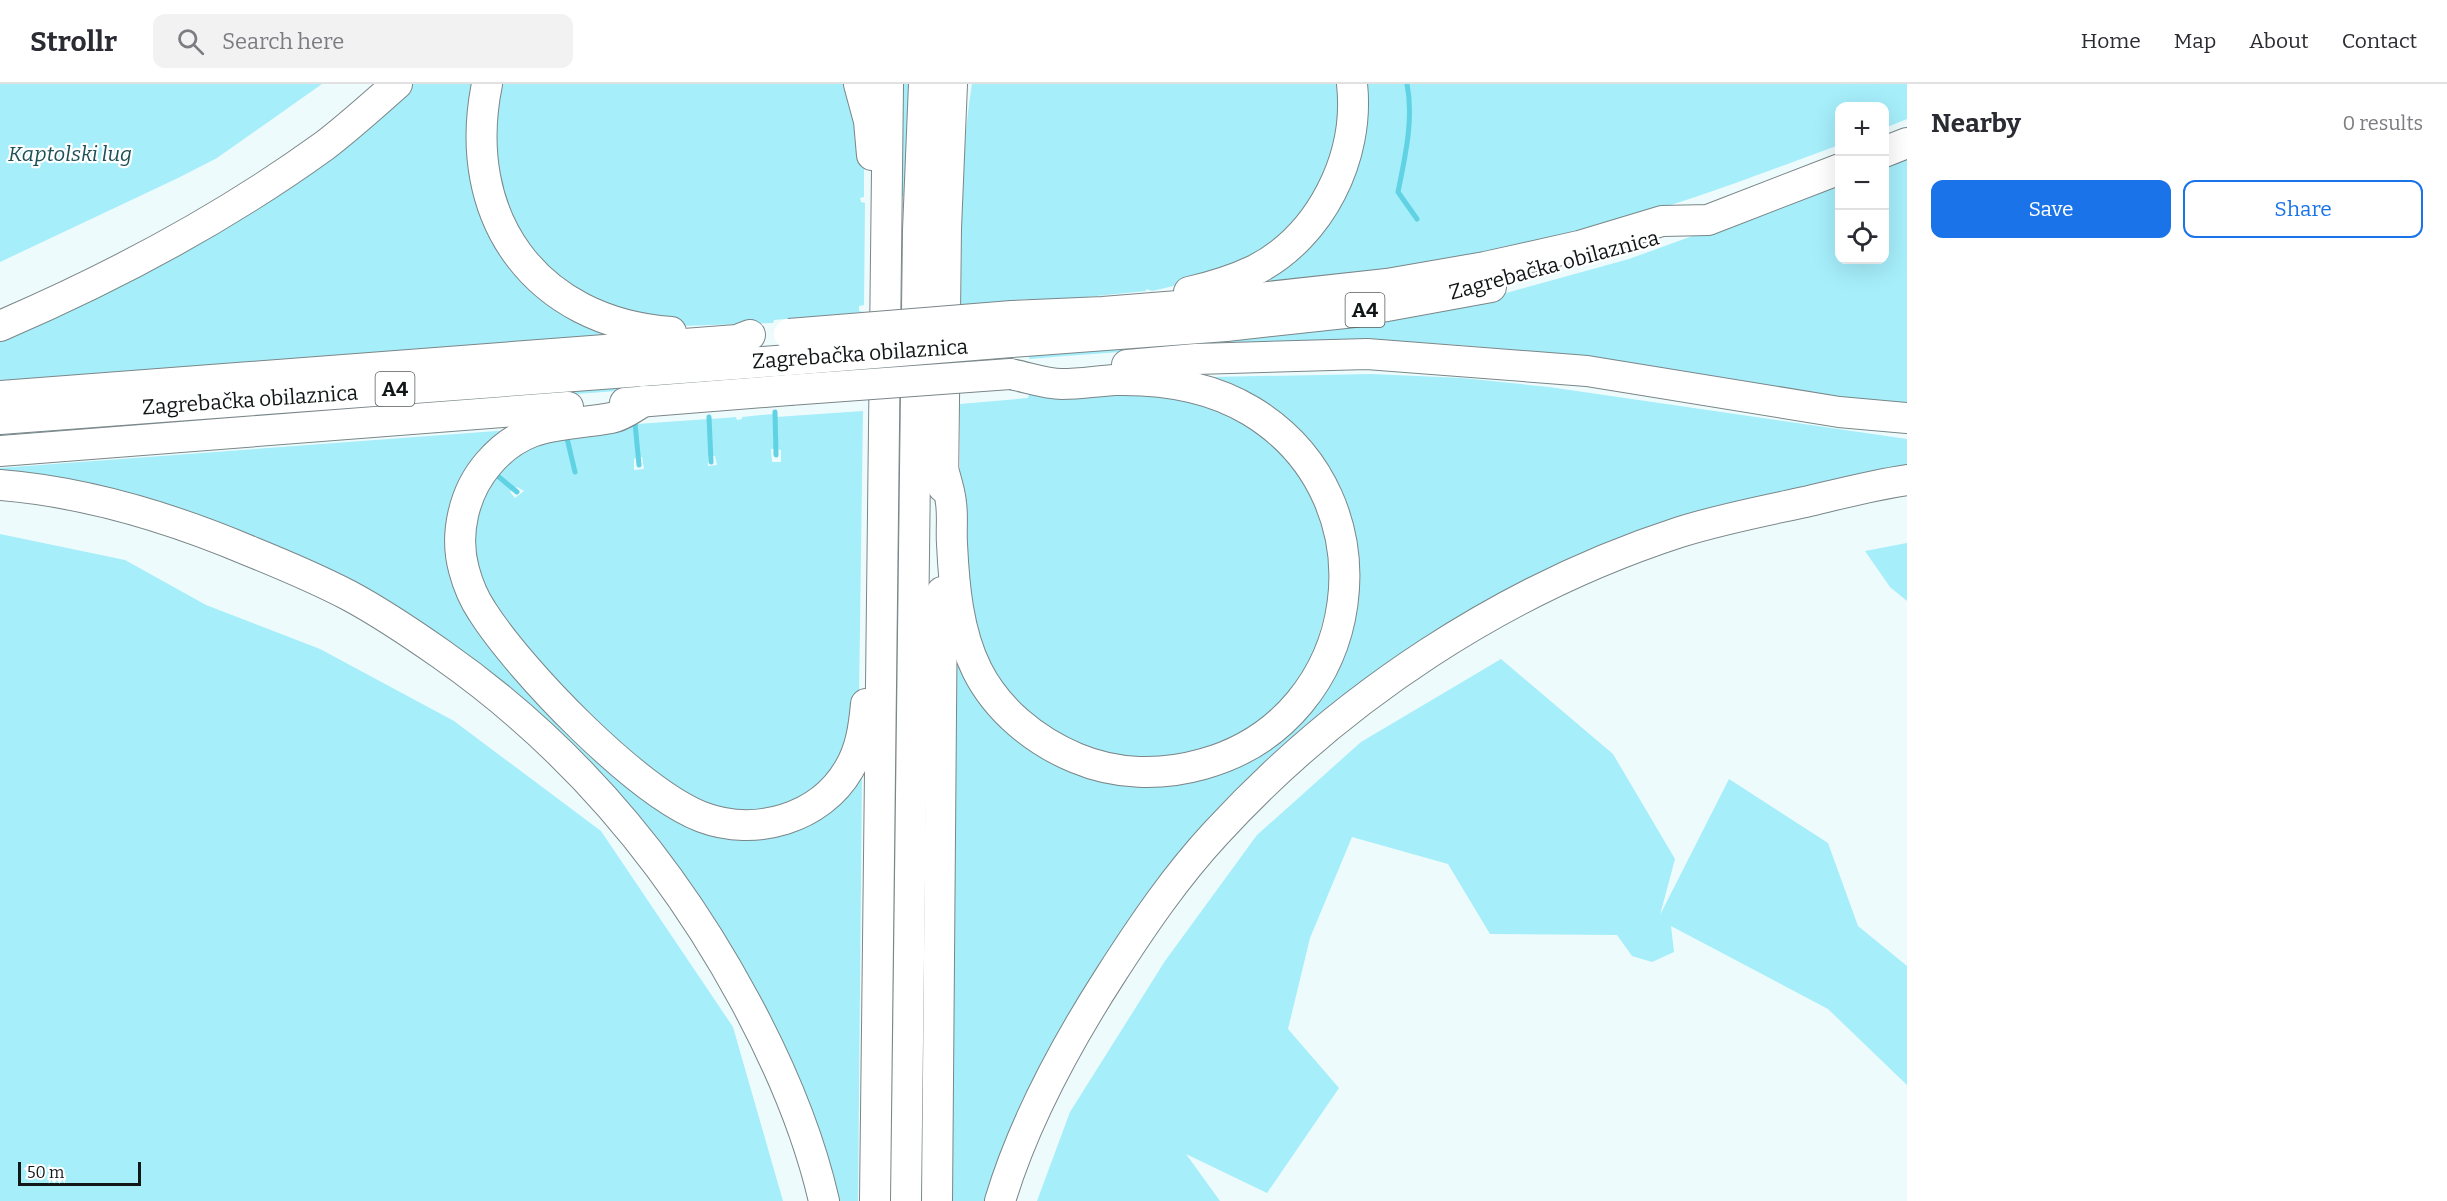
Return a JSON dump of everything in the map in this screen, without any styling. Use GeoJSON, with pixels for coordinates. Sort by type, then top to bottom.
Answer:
{"type":"FeatureCollection","features":[{"type":"Feature","properties":{"kind":"highway"},"geometry":{"type":"LineString","coordinates":[[0,326],[73,294],[160,250],[325,145],[397,84]]}},
{"type":"Feature","properties":{"kind":"highway"},"geometry":{"type":"LineString","coordinates":[[487,84],[480,128],[484,178],[490,200],[510,242],[538,277],[586,312],[624,326],[669,332],[736,332],[789,347]]}},
{"type":"Feature","properties":{"kind":"highway"},"geometry":{"type":"LineString","coordinates":[[859,84],[872,144],[873,273],[886,312]]}},
{"type":"Feature","properties":{"kind":"highway"},"geometry":{"type":"LineString","coordinates":[[875,1201],[888,84]]}},
{"type":"Feature","properties":{"kind":"highway"},"geometry":{"type":"LineString","coordinates":[[906,1201],[918,230],[924,84]]}},
{"type":"Feature","properties":{"kind":"highway"},"geometry":{"type":"LineString","coordinates":[[937,1201],[947,170],[952,84]]}},
{"type":"Feature","properties":{"kind":"highway"},"geometry":{"type":"LineString","coordinates":[[947,170],[957,139],[963,84]]}},
{"type":"Feature","properties":{"kind":"highway"},"geometry":{"type":"LineString","coordinates":[[1103,312],[1118,302],[1172,296],[1233,279],[1269,261],[1296,239],[1320,209],[1340,171],[1351,132],[1352,84]]}},
{"type":"Feature","properties":{"kind":"highway"},"geometry":{"type":"LineString","coordinates":[[1889,150],[1907,143]]}},
{"type":"Feature","properties":{"kind":"highway","name":"Zagrebačka obilaznica"},"geometry":{"type":"LineString","coordinates":[[0,419],[1011,329],[1226,326],[1354,312],[1487,288],[1585,261],[1708,220],[1835,171]]}},
{"type":"Feature","properties":{"kind":"highway"},"geometry":{"type":"LineString","coordinates":[[1011,329],[1103,312],[1203,304],[1387,284],[1485,267],[1579,246],[1662,221],[1708,220]]}},
{"type":"Feature","properties":{"kind":"highway"},"geometry":{"type":"LineString","coordinates":[[0,396],[736,340],[750,335]]}},
{"type":"Feature","properties":{"kind":"highway","name":"Zagrebačka obilaznica"},"geometry":{"type":"LineString","coordinates":[[0,451],[1196,359],[1367,354],[1587,371],[1839,412],[1907,418]]}},
{"type":"Feature","properties":{"kind":"highway"},"geometry":{"type":"LineString","coordinates":[[943,469],[951,501],[954,576],[958,608],[970,655],[985,684],[1004,708],[1033,735],[1058,750],[1108,768],[1133,772],[1160,772],[1188,768],[1216,760],[1259,739],[1279,723],[1312,686],[1332,647],[1341,621],[1345,569],[1339,530],[1330,502],[1316,476],[1292,444],[1251,411],[1233,401],[1199,389],[1138,380],[1059,384],[1010,374]]}},
{"type":"Feature","properties":{"kind":"highway"},"geometry":{"type":"LineString","coordinates":[[644,401],[614,418],[550,425],[509,444],[491,460],[477,480],[468,498],[462,522],[460,546],[464,569],[472,594],[482,612],[529,671],[598,741],[654,789],[700,816],[743,826],[766,824],[792,817],[826,796],[849,770],[865,717],[867,662],[883,622]]}},
{"type":"Feature","properties":{"kind":"highway"},"geometry":{"type":"LineString","coordinates":[[1000,1201],[1009,1170],[1045,1088],[1095,1000],[1147,918],[1214,835],[1273,773],[1357,702],[1445,642],[1522,599],[1596,564],[1678,533],[1733,517],[1907,480]]}},
{"type":"Feature","properties":{"kind":"highway"},"geometry":{"type":"LineString","coordinates":[[0,485],[80,497],[144,513],[214,536],[282,564],[350,596],[410,633],[478,680],[537,729],[629,825],[679,893],[723,960],[758,1026],[792,1101],[824,1201]]}},
{"type":"Feature","properties":{"kind":"green space","name":"Kaptolski lug"},"geometry":{"type":"Polygon","coordinates":[[[0,84],[322,84],[217,158],[0,262],[0,84]]]}},
{"type":"Feature","properties":{"kind":"green space"},"geometry":{"type":"Polygon","coordinates":[[[412,84],[477,84],[481,207],[618,338],[0,384],[0,337],[347,138],[412,84]]]}},
{"type":"Feature","properties":{"kind":"green space"},"geometry":{"type":"Polygon","coordinates":[[[499,84],[849,84],[864,162],[864,197],[860,198],[861,202],[865,203],[864,305],[859,306],[859,311],[864,312],[774,320],[773,323],[681,326],[614,313],[545,270],[505,212],[490,119],[499,84]]]}},
{"type":"Feature","properties":{"kind":"green space"},"geometry":{"type":"Polygon","coordinates":[[[901,84],[911,84],[907,120],[906,196],[900,196],[901,84]]]}},
{"type":"Feature","properties":{"kind":"green space"},"geometry":{"type":"Polygon","coordinates":[[[972,84],[1340,84],[1340,123],[1326,175],[1293,225],[1249,261],[1195,281],[1152,291],[1146,289],[1146,291],[1036,302],[1027,299],[961,305],[965,139],[972,84]]]}},
{"type":"Feature","properties":{"kind":"green space"},"geometry":{"type":"Polygon","coordinates":[[[1365,84],[1907,84],[1907,119],[1889,126],[1889,102],[1835,102],[1835,146],[1665,207],[1606,224],[1474,253],[1252,289],[1287,262],[1365,84]]]}},
{"type":"Feature","properties":{"kind":"green space"},"geometry":{"type":"Polygon","coordinates":[[[1907,158],[1907,407],[1607,361],[1487,347],[1427,343],[1277,342],[1029,359],[1030,352],[1425,311],[1506,293],[1629,259],[1835,184],[1835,264],[1889,264],[1889,165],[1907,158]]]}},
{"type":"Feature","properties":{"kind":"green space"},"geometry":{"type":"Polygon","coordinates":[[[773,372],[774,379],[0,438],[0,431],[773,372]]]}},
{"type":"Feature","properties":{"kind":"green space"},"geometry":{"type":"Polygon","coordinates":[[[1372,374],[1462,378],[1549,387],[1907,439],[1907,472],[1483,610],[1188,850],[989,1201],[946,1201],[951,650],[975,689],[1149,783],[1313,702],[1347,517],[1211,377],[1372,374]]]}},
{"type":"Feature","properties":{"kind":"green space"},"geometry":{"type":"Polygon","coordinates":[[[1087,391],[1171,394],[1242,419],[1294,464],[1323,514],[1334,581],[1309,670],[1273,713],[1223,746],[1149,762],[1070,745],[1013,701],[980,650],[960,527],[960,404],[1028,398],[1029,394],[1087,391]]]}},
{"type":"Feature","properties":{"kind":"green space"},"geometry":{"type":"Polygon","coordinates":[[[863,411],[859,697],[848,752],[802,801],[744,817],[673,791],[562,692],[485,598],[471,528],[492,473],[513,489],[510,492],[515,498],[524,491],[515,488],[494,472],[513,454],[564,431],[569,454],[566,431],[634,424],[636,458],[634,459],[634,470],[644,469],[642,457],[639,457],[637,424],[708,419],[710,456],[708,456],[708,466],[717,465],[715,456],[712,456],[710,419],[736,417],[737,420],[742,417],[773,414],[772,462],[781,462],[781,450],[777,449],[776,417],[863,411]]]}},
{"type":"Feature","properties":{"kind":"green space"},"geometry":{"type":"Polygon","coordinates":[[[511,430],[488,449],[461,594],[719,835],[862,773],[858,1201],[834,1201],[692,895],[389,608],[0,475],[0,468],[511,430]]]}},
{"type":"Feature","properties":{"kind":"green space"},"geometry":{"type":"Polygon","coordinates":[[[0,534],[125,560],[206,605],[320,649],[454,721],[601,831],[733,1027],[783,1201],[0,1201],[0,534]]]}},
{"type":"Feature","properties":{"kind":"green space"},"geometry":{"type":"Polygon","coordinates":[[[1907,543],[1907,601],[1890,587],[1865,551],[1907,543]]]}},
{"type":"Feature","properties":{"kind":"green space"},"geometry":{"type":"Polygon","coordinates":[[[1501,659],[1613,754],[1675,859],[1660,915],[1729,779],[1828,843],[1858,926],[1907,966],[1907,1085],[1828,1009],[1671,926],[1674,952],[1652,962],[1632,956],[1617,935],[1490,934],[1448,864],[1352,837],[1310,938],[1288,1029],[1339,1088],[1267,1193],[1186,1154],[1220,1201],[1037,1201],[1070,1112],[1165,961],[1257,835],[1361,742],[1501,659]]]}},
{"type":"Feature","properties":{"kind":"waterway"},"geometry":{"type":"LineString","coordinates":[[1407,84],[1409,124],[1398,192],[1417,219]]}},
{"type":"Feature","properties":{"kind":"waterway"},"geometry":{"type":"LineString","coordinates":[[775,412],[776,455]]}},
{"type":"Feature","properties":{"kind":"waterway"},"geometry":{"type":"LineString","coordinates":[[709,417],[711,462]]}},
{"type":"Feature","properties":{"kind":"waterway"},"geometry":{"type":"LineString","coordinates":[[635,423],[639,465]]}},
{"type":"Feature","properties":{"kind":"waterway"},"geometry":{"type":"LineString","coordinates":[[566,434],[575,472]]}},
{"type":"Feature","properties":{"kind":"waterway"},"geometry":{"type":"LineString","coordinates":[[493,472],[517,492]]}}]}
